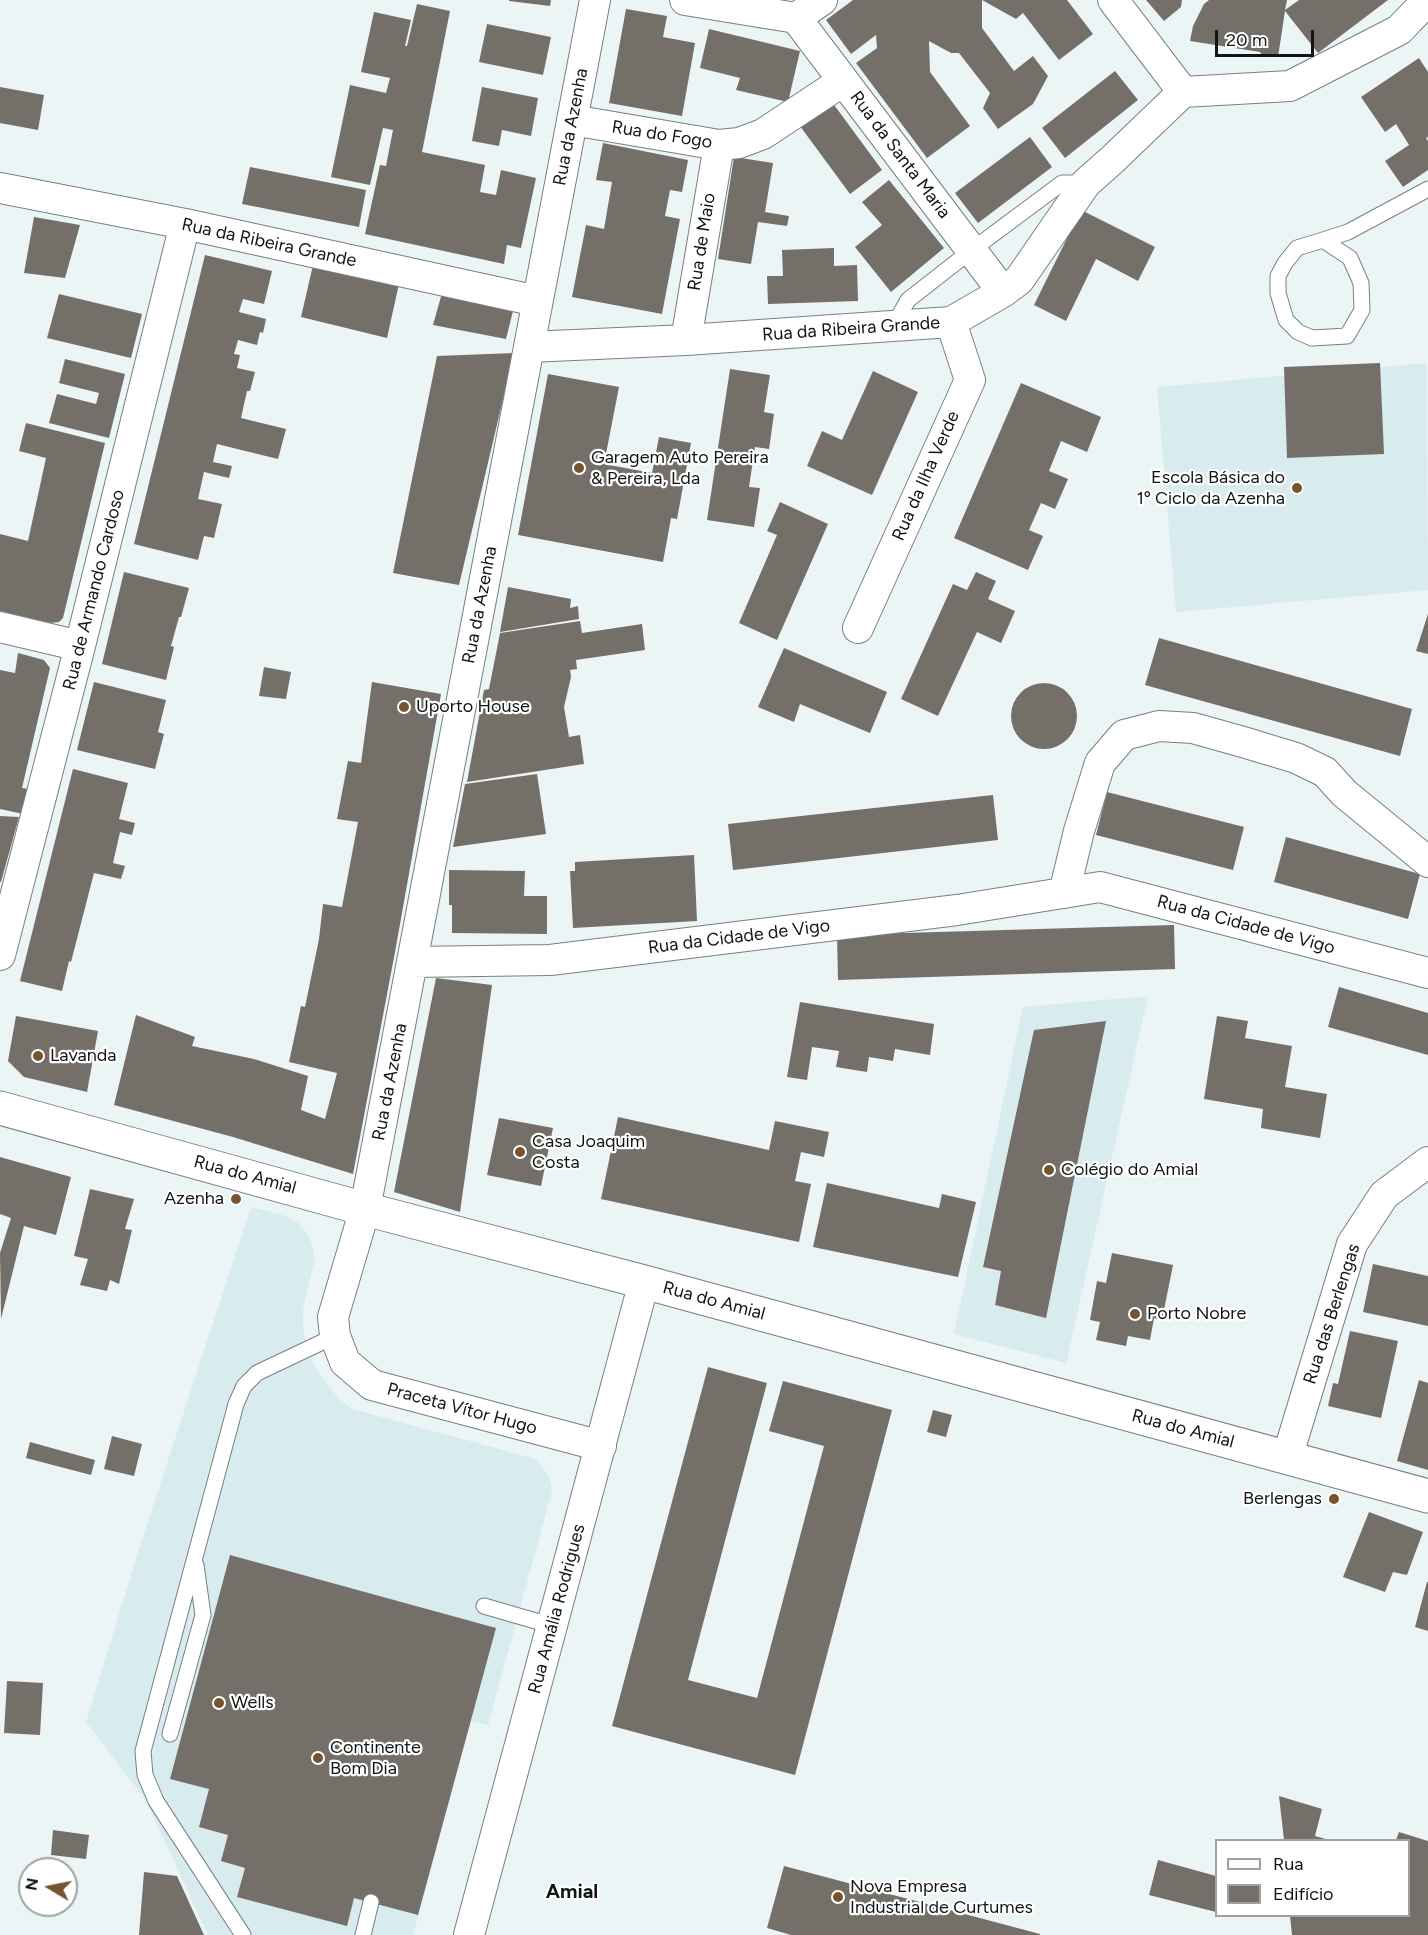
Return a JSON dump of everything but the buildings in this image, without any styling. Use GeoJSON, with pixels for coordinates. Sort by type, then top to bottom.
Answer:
{"type":"FeatureCollection","features":[{"type":"Feature","properties":{"kind":"main road","name":"Rua do Amial"},"geometry":{"type":"LineString","coordinates":[[0,1108],[1428,1496]]}},
{"type":"Feature","properties":{"kind":"street","name":"Rua da Azenha"},"geometry":{"type":"LineString","coordinates":[[365,1209],[595,0]]}},
{"type":"Feature","properties":{"kind":"street"},"geometry":{"type":"LineString","coordinates":[[685,0],[796,18],[822,0]]}},
{"type":"Feature","properties":{"kind":"street"},"geometry":{"type":"LineString","coordinates":[[1113,0],[1183,92],[1290,86],[1399,30],[1428,0]]}},
{"type":"Feature","properties":{"kind":"street","name":"Rua da Santa Maria"},"geometry":{"type":"LineString","coordinates":[[796,18],[1003,292]]}},
{"type":"Feature","properties":{"kind":"street","name":"Rua do Fogo"},"geometry":{"type":"LineString","coordinates":[[572,120],[719,145],[739,143],[763,134],[843,81]]}},
{"type":"Feature","properties":{"kind":"street","name":"Rua da Ribeira Grande"},"geometry":{"type":"LineString","coordinates":[[529,347],[686,340],[951,322],[1003,292],[1019,280],[1086,183],[1183,92]]}},
{"type":"Feature","properties":{"kind":"street","name":"Rua de Maio"},"geometry":{"type":"LineString","coordinates":[[686,340],[719,145]]}},
{"type":"Feature","properties":{"kind":"street","name":"Rua da Ribeira Grande"},"geometry":{"type":"LineString","coordinates":[[0,188],[185,224],[537,301]]}},
{"type":"Feature","properties":{"kind":"street","name":"Rua de Armando Cardoso"},"geometry":{"type":"LineString","coordinates":[[0,955],[185,224]]}},
{"type":"Feature","properties":{"kind":"street","name":"Rua da Ilha Verde"},"geometry":{"type":"LineString","coordinates":[[858,628],[970,380],[951,322]]}},
{"type":"Feature","properties":{"kind":"street"},"geometry":{"type":"LineString","coordinates":[[0,627],[80,646]]}},
{"type":"Feature","properties":{"kind":"street"},"geometry":{"type":"LineString","coordinates":[[1064,893],[1079,831],[1100,763],[1124,735],[1159,726],[1193,728],[1296,758],[1325,771],[1344,793],[1428,862]]}},
{"type":"Feature","properties":{"kind":"street","name":"Rua da Cidade de Vigo"},"geometry":{"type":"LineString","coordinates":[[412,962],[550,960],[957,910],[1100,887],[1428,973]]}},
{"type":"Feature","properties":{"kind":"street","name":"Rua das Berlengas"},"geometry":{"type":"LineString","coordinates":[[1287,1458],[1352,1244],[1384,1195],[1428,1162]]}},
{"type":"Feature","properties":{"kind":"street","name":"Praceta Vítor Hugo"},"geometry":{"type":"LineString","coordinates":[[365,1209],[333,1317],[335,1336],[345,1362],[372,1385],[601,1446]]}},
{"type":"Feature","properties":{"kind":"street","name":"Rua Amália Rodrigues"},"geometry":{"type":"LineString","coordinates":[[469,1935],[645,1282]]}},
{"type":"Feature","properties":{"kind":"lane"},"geometry":{"type":"LineString","coordinates":[[894,325],[908,300],[1062,183],[1086,183]]}},
{"type":"Feature","properties":{"kind":"lane"},"geometry":{"type":"LineString","coordinates":[[1323,240],[1350,258],[1362,283],[1362,310],[1347,336],[1312,338],[1298,332],[1286,320],[1278,293],[1278,276],[1285,263],[1297,248],[1348,232],[1428,189]]}},
{"type":"Feature","properties":{"kind":"lane"},"geometry":{"type":"LineString","coordinates":[[243,1935],[156,1801],[145,1775],[143,1751],[236,1404],[244,1386],[257,1373],[335,1336]]}},
{"type":"Feature","properties":{"kind":"lane"},"geometry":{"type":"LineString","coordinates":[[170,1734],[203,1615],[195,1559]]}},
{"type":"Feature","properties":{"kind":"lane"},"geometry":{"type":"LineString","coordinates":[[483,1606],[553,1626]]}},
{"type":"Feature","properties":{"kind":"lane"},"geometry":{"type":"LineString","coordinates":[[363,1935],[371,1902]]}},
{"type":"Feature","properties":{"kind":"shaded area","name":"Escola Básica do 1º Ciclo da Azenha"},"geometry":{"type":"Polygon","coordinates":[[[1427,363],[1428,590],[1176,612],[1157,387],[1427,363]]]}},
{"type":"Feature","properties":{"kind":"shaded area","name":"Colégio do Amial"},"geometry":{"type":"Polygon","coordinates":[[[1148,996],[1066,1363],[954,1334],[1023,1007],[1148,996]]]}},
{"type":"Feature","properties":{"kind":"shaded area"},"geometry":{"type":"Polygon","coordinates":[[[251,1207],[286,1216],[297,1222],[306,1232],[312,1244],[315,1258],[303,1309],[303,1328],[307,1348],[315,1367],[338,1398],[352,1409],[536,1459],[548,1475],[551,1484],[552,1491],[488,1725],[471,1721],[413,1935],[208,1935],[145,1799],[86,1722],[140,1546],[251,1207]]]}},
{"type":"Feature","properties":{"kind":"place","name":"Garagem Auto Pereira & Pereira, Lda"},"geometry":{"type":"Point","coordinates":[579,468]}},
{"type":"Feature","properties":{"kind":"place","name":"Escola Básica do 1º Ciclo da Azenha"},"geometry":{"type":"Point","coordinates":[1297,488]}},
{"type":"Feature","properties":{"kind":"place","name":"Uporto House"},"geometry":{"type":"Point","coordinates":[404,707]}},
{"type":"Feature","properties":{"kind":"place","name":"Lavanda"},"geometry":{"type":"Point","coordinates":[38,1056]}},
{"type":"Feature","properties":{"kind":"place","name":"Casa Joaquim Costa"},"geometry":{"type":"Point","coordinates":[520,1152]}},
{"type":"Feature","properties":{"kind":"place","name":"Colégio do Amial"},"geometry":{"type":"Point","coordinates":[1049,1170]}},
{"type":"Feature","properties":{"kind":"place","name":"Azenha"},"geometry":{"type":"Point","coordinates":[236,1199]}},
{"type":"Feature","properties":{"kind":"place","name":"Porto Nobre"},"geometry":{"type":"Point","coordinates":[1135,1314]}},
{"type":"Feature","properties":{"kind":"place","name":"Berlengas"},"geometry":{"type":"Point","coordinates":[1334,1499]}},
{"type":"Feature","properties":{"kind":"place","name":"Wells"},"geometry":{"type":"Point","coordinates":[219,1703]}},
{"type":"Feature","properties":{"kind":"place","name":"Continente Bom Dia"},"geometry":{"type":"Point","coordinates":[318,1758]}},
{"type":"Feature","properties":{"kind":"place","name":"Nova Empresa Industrial de Curtumes"},"geometry":{"type":"Point","coordinates":[838,1897]}},
{"type":"Feature","properties":{"kind":"district","name":"Amial"},"geometry":{"type":"Point","coordinates":[572,1892]}}]}
